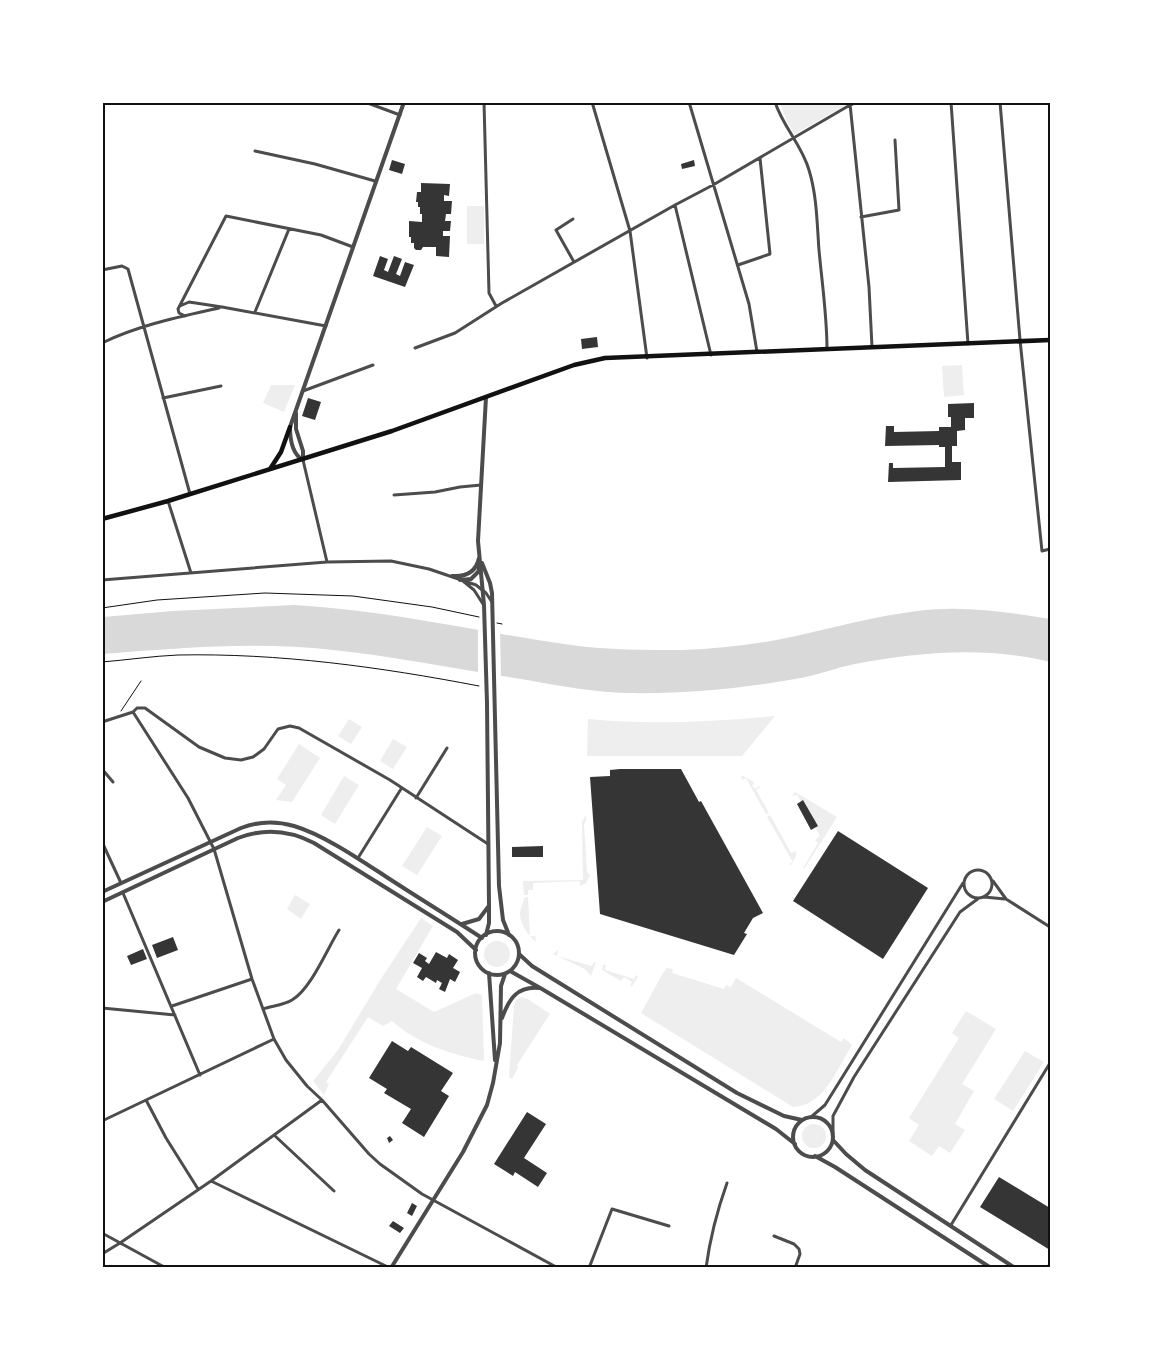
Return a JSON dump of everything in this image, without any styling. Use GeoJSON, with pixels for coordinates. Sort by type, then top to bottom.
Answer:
{"type":"FeatureCollection","features":[{"type":"Feature","properties":{"kind":"main road"},"geometry":{"type":"LineString","coordinates":[[102,519],[303,460],[392,431],[584,362],[605,358],[647,358],[1050,340]]}},
{"type":"Feature","properties":{"kind":"main road"},"geometry":{"type":"LineString","coordinates":[[269,470],[281,452],[290,427]]}},
{"type":"Feature","properties":{"kind":"street"},"geometry":{"type":"LineString","coordinates":[[365,102],[400,115]]}},
{"type":"Feature","properties":{"kind":"street"},"geometry":{"type":"LineString","coordinates":[[303,460],[299,458],[292,444],[290,427],[404,102]]}},
{"type":"Feature","properties":{"kind":"street"},"geometry":{"type":"LineString","coordinates":[[484,102],[489,293],[496,306]]}},
{"type":"Feature","properties":{"kind":"street"},"geometry":{"type":"LineString","coordinates":[[592,102],[630,231],[647,358]]}},
{"type":"Feature","properties":{"kind":"street"},"geometry":{"type":"LineString","coordinates":[[689,102],[749,304],[757,352]]}},
{"type":"Feature","properties":{"kind":"street"},"geometry":{"type":"LineString","coordinates":[[775,102],[784,124],[803,154],[814,193],[825,306],[827,349]]}},
{"type":"Feature","properties":{"kind":"street"},"geometry":{"type":"LineString","coordinates":[[415,348],[455,333],[496,306],[714,185],[850,104],[857,102]]}},
{"type":"Feature","properties":{"kind":"street"},"geometry":{"type":"LineString","coordinates":[[951,102],[968,344]]}},
{"type":"Feature","properties":{"kind":"street"},"geometry":{"type":"LineString","coordinates":[[1000,102],[1020,340],[1042,551],[1050,550]]}},
{"type":"Feature","properties":{"kind":"street"},"geometry":{"type":"LineString","coordinates":[[850,104],[869,287],[872,348]]}},
{"type":"Feature","properties":{"kind":"street"},"geometry":{"type":"LineString","coordinates":[[861,217],[899,210],[895,140]]}},
{"type":"Feature","properties":{"kind":"street"},"geometry":{"type":"LineString","coordinates":[[255,151],[315,164],[376,182]]}},
{"type":"Feature","properties":{"kind":"street"},"geometry":{"type":"LineString","coordinates":[[738,265],[770,254],[760,158]]}},
{"type":"Feature","properties":{"kind":"street"},"geometry":{"type":"LineString","coordinates":[[675,205],[711,355]]}},
{"type":"Feature","properties":{"kind":"street"},"geometry":{"type":"LineString","coordinates":[[185,316],[179,314],[178,309],[226,216],[321,235],[353,247]]}},
{"type":"Feature","properties":{"kind":"street"},"geometry":{"type":"LineString","coordinates":[[574,219],[556,230],[574,262]]}},
{"type":"Feature","properties":{"kind":"street"},"geometry":{"type":"LineString","coordinates":[[255,312],[289,229]]}},
{"type":"Feature","properties":{"kind":"street"},"geometry":{"type":"LineString","coordinates":[[102,270],[122,266],[128,269],[190,494]]}},
{"type":"Feature","properties":{"kind":"street"},"geometry":{"type":"LineString","coordinates":[[180,306],[190,302],[326,326]]}},
{"type":"Feature","properties":{"kind":"street"},"geometry":{"type":"LineString","coordinates":[[102,343],[144,327],[222,307]]}},
{"type":"Feature","properties":{"kind":"street"},"geometry":{"type":"LineString","coordinates":[[303,391],[373,365]]}},
{"type":"Feature","properties":{"kind":"street"},"geometry":{"type":"LineString","coordinates":[[163,398],[221,386]]}},
{"type":"Feature","properties":{"kind":"street"},"geometry":{"type":"LineString","coordinates":[[481,561],[490,583],[493,605],[499,886],[503,920],[509,935],[517,945],[519,954],[518,960],[510,971],[497,975],[489,973],[479,966],[476,958],[476,950],[489,924],[487,703],[481,561],[478,541],[486,397]]}},
{"type":"Feature","properties":{"kind":"street"},"geometry":{"type":"LineString","coordinates":[[296,409],[296,429],[327,562]]}},
{"type":"Feature","properties":{"kind":"street"},"geometry":{"type":"LineString","coordinates":[[394,495],[435,492],[481,485]]}},
{"type":"Feature","properties":{"kind":"street"},"geometry":{"type":"LineString","coordinates":[[168,501],[191,573]]}},
{"type":"Feature","properties":{"kind":"street"},"geometry":{"type":"LineString","coordinates":[[102,580],[327,562],[391,561],[459,577],[471,572],[478,562],[480,553]]}},
{"type":"Feature","properties":{"kind":"street"},"geometry":{"type":"LineString","coordinates":[[460,580],[467,580],[474,576],[478,572],[481,561]]}},
{"type":"Feature","properties":{"kind":"street"},"geometry":{"type":"LineString","coordinates":[[452,576],[482,589],[493,605]]}},
{"type":"Feature","properties":{"kind":"street"},"geometry":{"type":"LineString","coordinates":[[460,580],[474,590],[483,604]]}},
{"type":"Feature","properties":{"kind":"street"},"geometry":{"type":"LineString","coordinates":[[102,722],[133,712],[137,708],[145,708],[199,747],[225,758],[241,760],[253,757],[264,749],[278,729],[290,726],[299,728],[390,780],[401,789],[488,844]]}},
{"type":"Feature","properties":{"kind":"street"},"geometry":{"type":"LineString","coordinates":[[133,712],[188,798],[214,849],[252,979],[274,1039],[292,1068],[376,1160],[422,1194],[558,1268]]}},
{"type":"Feature","properties":{"kind":"street"},"geometry":{"type":"LineString","coordinates":[[416,798],[447,748]]}},
{"type":"Feature","properties":{"kind":"street"},"geometry":{"type":"LineString","coordinates":[[102,769],[113,782]]}},
{"type":"Feature","properties":{"kind":"street"},"geometry":{"type":"LineString","coordinates":[[358,858],[401,789]]}},
{"type":"Feature","properties":{"kind":"street"},"geometry":{"type":"LineString","coordinates":[[102,892],[248,825],[276,823],[310,832],[358,858],[460,924],[484,936],[496,932],[509,935]]}},
{"type":"Feature","properties":{"kind":"street"},"geometry":{"type":"LineString","coordinates":[[102,902],[254,832],[278,831],[305,838],[457,932],[476,950]]}},
{"type":"Feature","properties":{"kind":"street"},"geometry":{"type":"LineString","coordinates":[[102,842],[121,883]]}},
{"type":"Feature","properties":{"kind":"street"},"geometry":{"type":"LineString","coordinates":[[795,1144],[795,1128],[802,1120],[819,1112],[825,1105],[969,872],[978,869],[986,872],[1006,900],[1050,927]]}},
{"type":"Feature","properties":{"kind":"street"},"geometry":{"type":"LineString","coordinates":[[983,897],[990,892],[992,881]]}},
{"type":"Feature","properties":{"kind":"street"},"geometry":{"type":"LineString","coordinates":[[963,883],[968,894],[979,898]]}},
{"type":"Feature","properties":{"kind":"street"},"geometry":{"type":"LineString","coordinates":[[123,893],[200,1075]]}},
{"type":"Feature","properties":{"kind":"street"},"geometry":{"type":"LineString","coordinates":[[815,1156],[825,1153],[831,1145],[834,1116],[854,1077],[960,912],[979,898],[1006,900]]}},
{"type":"Feature","properties":{"kind":"street"},"geometry":{"type":"LineString","coordinates":[[460,924],[474,922],[479,919],[489,905]]}},
{"type":"Feature","properties":{"kind":"street"},"geometry":{"type":"LineString","coordinates":[[263,1009],[291,1002],[302,993],[339,930]]}},
{"type":"Feature","properties":{"kind":"street"},"geometry":{"type":"LineString","coordinates":[[519,954],[532,966],[737,1093],[784,1116],[802,1120]]}},
{"type":"Feature","properties":{"kind":"street"},"geometry":{"type":"LineString","coordinates":[[510,971],[776,1129],[803,1153],[815,1156],[835,1167],[991,1268]]}},
{"type":"Feature","properties":{"kind":"street"},"geometry":{"type":"LineString","coordinates":[[489,973],[495,1064]]}},
{"type":"Feature","properties":{"kind":"street"},"geometry":{"type":"LineString","coordinates":[[391,1266],[434,1200],[480,1120],[493,1083],[500,1043],[501,986],[505,974]]}},
{"type":"Feature","properties":{"kind":"street"},"geometry":{"type":"LineString","coordinates":[[172,1006],[252,979]]}},
{"type":"Feature","properties":{"kind":"street"},"geometry":{"type":"LineString","coordinates":[[501,1022],[508,1003],[520,990],[530,988],[542,989]]}},
{"type":"Feature","properties":{"kind":"street"},"geometry":{"type":"LineString","coordinates":[[102,1008],[175,1015]]}},
{"type":"Feature","properties":{"kind":"street"},"geometry":{"type":"LineString","coordinates":[[102,1122],[274,1039]]}},
{"type":"Feature","properties":{"kind":"street"},"geometry":{"type":"LineString","coordinates":[[951,1225],[1050,1064]]}},
{"type":"Feature","properties":{"kind":"street"},"geometry":{"type":"LineString","coordinates":[[146,1100],[166,1138],[198,1189]]}},
{"type":"Feature","properties":{"kind":"street"},"geometry":{"type":"LineString","coordinates":[[102,1254],[211,1180],[322,1100]]}},
{"type":"Feature","properties":{"kind":"street"},"geometry":{"type":"LineString","coordinates":[[811,1117],[823,1119],[831,1127],[833,1133]]}},
{"type":"Feature","properties":{"kind":"street"},"geometry":{"type":"LineString","coordinates":[[274,1135],[334,1191]]}},
{"type":"Feature","properties":{"kind":"street"},"geometry":{"type":"LineString","coordinates":[[833,1140],[865,1170],[1016,1268]]}},
{"type":"Feature","properties":{"kind":"street"},"geometry":{"type":"LineString","coordinates":[[211,1180],[391,1266],[399,1268]]}},
{"type":"Feature","properties":{"kind":"street"},"geometry":{"type":"LineString","coordinates":[[706,1268],[716,1212],[727,1183]]}},
{"type":"Feature","properties":{"kind":"street"},"geometry":{"type":"LineString","coordinates":[[589,1268],[612,1209],[670,1226]]}},
{"type":"Feature","properties":{"kind":"street"},"geometry":{"type":"LineString","coordinates":[[102,1233],[166,1268]]}},
{"type":"Feature","properties":{"kind":"street"},"geometry":{"type":"LineString","coordinates":[[774,1236],[799,1248],[800,1254],[795,1268]]}},
{"type":"Feature","properties":{"kind":"street"},"geometry":{"type":"LineString","coordinates":[[1048,1268],[1050,1263]]}},
{"type":"Feature","properties":{"kind":"path"},"geometry":{"type":"LineString","coordinates":[[102,608],[158,600],[265,593],[353,596],[432,607],[476,616]]}},
{"type":"Feature","properties":{"kind":"path"},"geometry":{"type":"LineString","coordinates":[[102,662],[177,655],[269,658],[356,665],[479,686]]}},
{"type":"Feature","properties":{"kind":"path"},"geometry":{"type":"LineString","coordinates":[[116,717],[141,681]]}},
{"type":"Feature","properties":{"kind":"shaded area"},"geometry":{"type":"Polygon","coordinates":[[[780,103],[850,103],[795,134],[787,122],[780,103]]]}},
{"type":"Feature","properties":{"kind":"shaded area"},"geometry":{"type":"Polygon","coordinates":[[[467,206],[484,206],[484,244],[467,244],[467,206]]]}},
{"type":"Feature","properties":{"kind":"shaded area"},"geometry":{"type":"Polygon","coordinates":[[[962,365],[964,395],[944,397],[942,366],[962,365]]]}},
{"type":"Feature","properties":{"kind":"shaded area"},"geometry":{"type":"Polygon","coordinates":[[[271,385],[295,385],[284,412],[263,403],[271,385]]]}},
{"type":"Feature","properties":{"kind":"shaded area"},"geometry":{"type":"Polygon","coordinates":[[[294,605],[398,616],[585,647],[654,650],[682,650],[754,644],[917,611],[934,609],[984,610],[1050,619],[1050,662],[1002,654],[953,652],[904,656],[855,664],[802,678],[753,686],[690,692],[627,693],[577,688],[382,656],[304,647],[218,646],[103,654],[103,617],[173,611],[294,605]]]}},
{"type":"Feature","properties":{"kind":"shaded area"},"geometry":{"type":"Polygon","coordinates":[[[775,716],[742,756],[587,756],[588,719],[682,722],[775,716]]]}},
{"type":"Feature","properties":{"kind":"shaded area"},"geometry":{"type":"Polygon","coordinates":[[[349,719],[362,727],[351,744],[338,736],[349,719]]]}},
{"type":"Feature","properties":{"kind":"shaded area"},"geometry":{"type":"Polygon","coordinates":[[[393,739],[407,747],[393,769],[380,761],[393,739]]]}},
{"type":"Feature","properties":{"kind":"shaded area"},"geometry":{"type":"Polygon","coordinates":[[[299,744],[320,758],[292,802],[276,800],[286,785],[277,779],[299,744]]]}},
{"type":"Feature","properties":{"kind":"shaded area"},"geometry":{"type":"Polygon","coordinates":[[[741,775],[754,782],[752,786],[756,789],[759,786],[760,788],[756,790],[769,813],[766,814],[746,778],[742,780],[741,775]]]}},
{"type":"Feature","properties":{"kind":"shaded area"},"geometry":{"type":"Polygon","coordinates":[[[344,776],[359,785],[335,824],[321,815],[344,776]]]}},
{"type":"Feature","properties":{"kind":"shaded area"},"geometry":{"type":"Polygon","coordinates":[[[795,792],[837,817],[804,869],[818,843],[815,840],[820,836],[804,801],[801,802],[797,795],[792,796],[795,792]]]}},
{"type":"Feature","properties":{"kind":"shaded area"},"geometry":{"type":"Polygon","coordinates":[[[586,815],[584,824],[587,872],[590,875],[586,883],[580,886],[580,881],[533,883],[533,890],[528,890],[528,895],[524,895],[523,881],[583,880],[582,822],[586,815]]]}},
{"type":"Feature","properties":{"kind":"shaded area"},"geometry":{"type":"Polygon","coordinates":[[[770,815],[791,853],[796,851],[793,862],[767,817],[770,815]]]}},
{"type":"Feature","properties":{"kind":"shaded area"},"geometry":{"type":"Polygon","coordinates":[[[427,827],[442,836],[417,875],[402,866],[427,827]]]}},
{"type":"Feature","properties":{"kind":"shaded area"},"geometry":{"type":"Polygon","coordinates":[[[295,895],[310,904],[301,919],[287,909],[295,895]]]}},
{"type":"Feature","properties":{"kind":"shaded area"},"geometry":{"type":"Polygon","coordinates":[[[528,897],[530,936],[520,918],[524,898],[528,897]]]}},
{"type":"Feature","properties":{"kind":"shaded area"},"geometry":{"type":"Polygon","coordinates":[[[421,918],[433,926],[396,989],[434,1012],[476,993],[482,995],[484,1061],[435,1047],[413,1036],[392,1021],[383,1026],[368,1017],[326,1082],[329,1084],[324,1095],[313,1081],[338,1050],[421,918]]]}},
{"type":"Feature","properties":{"kind":"shaded area"},"geometry":{"type":"Polygon","coordinates":[[[497,941],[506,945],[510,954],[506,963],[497,967],[488,963],[484,954],[488,945],[497,941]]]}},
{"type":"Feature","properties":{"kind":"shaded area"},"geometry":{"type":"Polygon","coordinates":[[[558,956],[592,966],[596,962],[591,976],[585,969],[558,956]]]}},
{"type":"Feature","properties":{"kind":"shaded area"},"geometry":{"type":"Polygon","coordinates":[[[603,965],[606,965],[605,970],[634,979],[636,975],[638,977],[630,986],[632,982],[624,977],[621,981],[602,970],[603,965]]]}},
{"type":"Feature","properties":{"kind":"shaded area"},"geometry":{"type":"Polygon","coordinates":[[[667,968],[673,969],[672,973],[724,989],[726,985],[731,987],[736,978],[841,1042],[844,1038],[852,1045],[835,1075],[821,1093],[813,1101],[793,1107],[641,1013],[667,968]]]}},
{"type":"Feature","properties":{"kind":"shaded area"},"geometry":{"type":"Polygon","coordinates":[[[521,997],[528,999],[550,1014],[517,1065],[518,1068],[512,1079],[509,1077],[514,1006],[516,1000],[521,997]]]}},
{"type":"Feature","properties":{"kind":"shaded area"},"geometry":{"type":"Polygon","coordinates":[[[966,1011],[996,1029],[962,1084],[974,1091],[955,1124],[965,1130],[950,1153],[939,1146],[932,1156],[909,1141],[919,1125],[909,1118],[959,1038],[952,1033],[966,1011]]]}},
{"type":"Feature","properties":{"kind":"shaded area"},"geometry":{"type":"Polygon","coordinates":[[[1025,1051],[1044,1062],[1013,1111],[994,1099],[1025,1051]]]}},
{"type":"Feature","properties":{"kind":"shaded area"},"geometry":{"type":"Polygon","coordinates":[[[814,1124],[819,1125],[825,1131],[825,1141],[819,1147],[814,1148],[809,1147],[803,1141],[802,1136],[803,1131],[809,1125],[814,1124]]]}},
{"type":"Feature","properties":{"kind":"pier"},"geometry":{"type":"Polygon","coordinates":[[[478,627],[500,631],[501,679],[478,675],[478,627]]]}},
{"type":"Feature","properties":{"kind":"building"},"geometry":{"type":"Polygon","coordinates":[[[392,160],[405,164],[402,174],[389,170],[392,160]]]}},
{"type":"Feature","properties":{"kind":"building"},"geometry":{"type":"Polygon","coordinates":[[[694,160],[695,166],[682,169],[681,164],[694,160]]]}},
{"type":"Feature","properties":{"kind":"building"},"geometry":{"type":"Polygon","coordinates":[[[421,183],[450,184],[449,196],[444,195],[444,201],[452,201],[451,214],[446,214],[445,221],[451,221],[450,231],[443,231],[443,236],[450,236],[449,257],[436,256],[436,247],[423,247],[421,250],[416,250],[414,243],[411,243],[409,221],[422,222],[420,207],[418,207],[418,202],[416,202],[417,192],[421,192],[421,183]]]}},
{"type":"Feature","properties":{"kind":"building"},"geometry":{"type":"Polygon","coordinates":[[[380,256],[388,259],[384,270],[388,272],[394,256],[402,259],[396,274],[400,276],[405,262],[414,265],[405,287],[373,276],[380,256]]]}},
{"type":"Feature","properties":{"kind":"building"},"geometry":{"type":"Polygon","coordinates":[[[597,337],[598,347],[582,349],[581,339],[597,337]]]}},
{"type":"Feature","properties":{"kind":"building"},"geometry":{"type":"Polygon","coordinates":[[[308,398],[321,402],[315,420],[302,416],[308,398]]]}},
{"type":"Feature","properties":{"kind":"building"},"geometry":{"type":"Polygon","coordinates":[[[974,403],[974,418],[965,418],[965,430],[957,431],[957,446],[952,446],[952,462],[961,462],[961,480],[888,482],[889,463],[893,463],[893,468],[945,467],[945,447],[939,447],[939,445],[885,446],[886,426],[894,426],[894,432],[939,431],[939,427],[951,427],[951,417],[948,417],[948,404],[974,403]]]}},
{"type":"Feature","properties":{"kind":"building"},"geometry":{"type":"Polygon","coordinates":[[[681,769],[699,802],[701,801],[763,913],[753,918],[744,933],[747,934],[734,955],[600,914],[590,777],[610,776],[610,770],[681,769]]]}},
{"type":"Feature","properties":{"kind":"building"},"geometry":{"type":"Polygon","coordinates":[[[803,800],[818,826],[811,830],[797,804],[803,800]]]}},
{"type":"Feature","properties":{"kind":"building"},"geometry":{"type":"Polygon","coordinates":[[[838,831],[928,888],[883,959],[793,901],[838,831]]]}},
{"type":"Feature","properties":{"kind":"building"},"geometry":{"type":"Polygon","coordinates":[[[543,846],[543,857],[512,857],[512,847],[543,846]]]}},
{"type":"Feature","properties":{"kind":"building"},"geometry":{"type":"Polygon","coordinates":[[[173,937],[178,950],[157,958],[152,945],[173,937]]]}},
{"type":"Feature","properties":{"kind":"building"},"geometry":{"type":"Polygon","coordinates":[[[143,949],[147,959],[131,965],[127,956],[143,949]]]}},
{"type":"Feature","properties":{"kind":"building"},"geometry":{"type":"Polygon","coordinates":[[[436,952],[447,958],[449,954],[458,960],[453,968],[460,972],[455,982],[450,979],[445,992],[439,989],[442,983],[437,980],[436,983],[426,977],[423,981],[417,977],[422,968],[413,963],[419,953],[427,958],[425,961],[429,964],[436,952]]]}},
{"type":"Feature","properties":{"kind":"building"},"geometry":{"type":"Polygon","coordinates":[[[392,1041],[408,1051],[411,1047],[453,1073],[441,1091],[449,1096],[424,1137],[402,1123],[411,1109],[384,1093],[387,1089],[369,1078],[392,1041]]]}},
{"type":"Feature","properties":{"kind":"building"},"geometry":{"type":"Polygon","coordinates":[[[527,1112],[546,1124],[524,1158],[547,1173],[538,1187],[515,1172],[513,1176],[494,1164],[527,1112]]]}},
{"type":"Feature","properties":{"kind":"building"},"geometry":{"type":"Polygon","coordinates":[[[390,1136],[393,1140],[389,1143],[387,1138],[390,1136]]]}},
{"type":"Feature","properties":{"kind":"building"},"geometry":{"type":"Polygon","coordinates":[[[999,1177],[1050,1208],[1050,1250],[980,1207],[999,1177]]]}},
{"type":"Feature","properties":{"kind":"building"},"geometry":{"type":"Polygon","coordinates":[[[412,1203],[417,1206],[412,1216],[407,1213],[412,1203]]]}},
{"type":"Feature","properties":{"kind":"building"},"geometry":{"type":"Polygon","coordinates":[[[393,1221],[404,1228],[400,1233],[389,1226],[393,1221]]]}}]}
